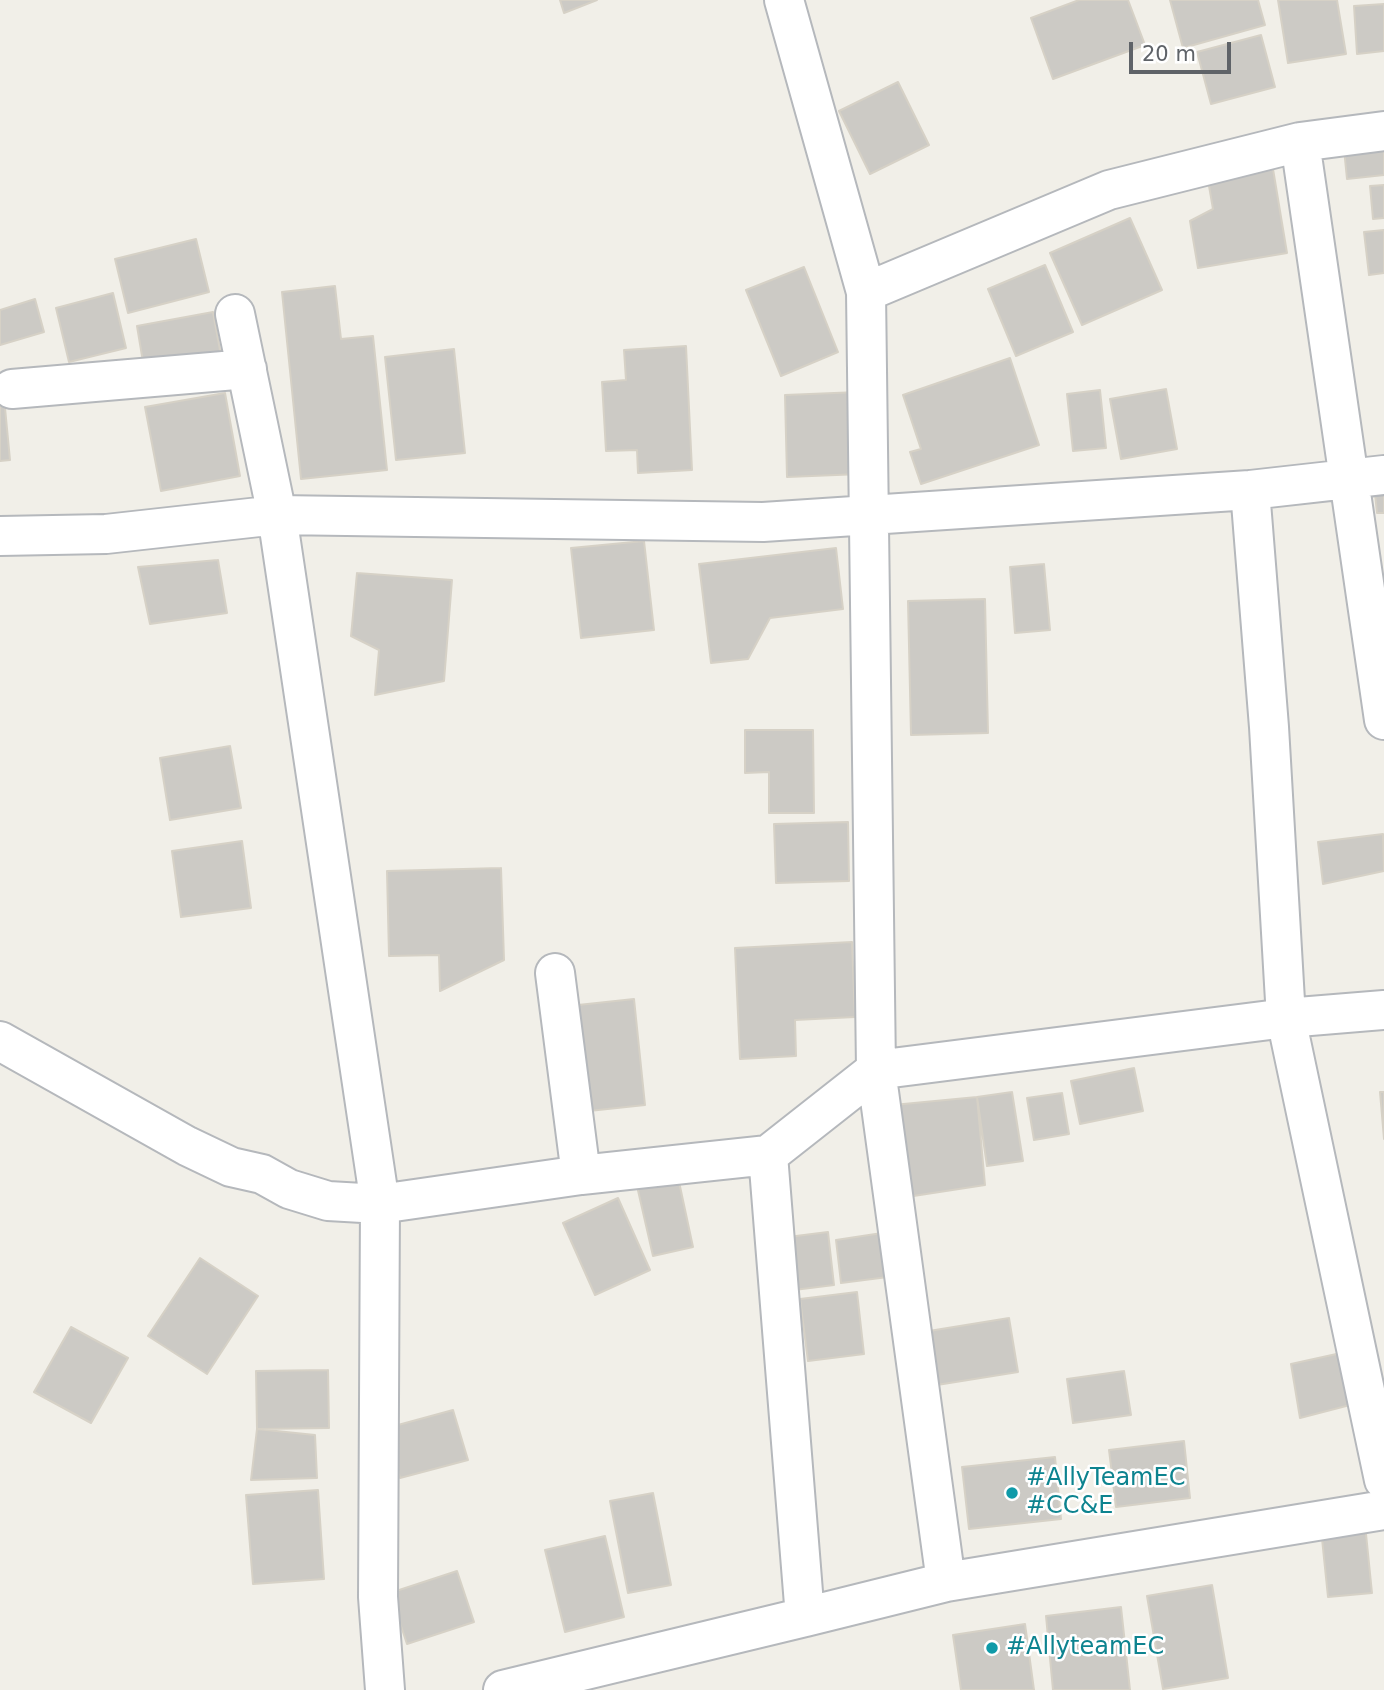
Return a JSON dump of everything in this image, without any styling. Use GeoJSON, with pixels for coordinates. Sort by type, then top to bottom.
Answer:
{"type":"FeatureCollection","features":[{"type":"Feature","properties":{"kind":"street"},"geometry":{"type":"LineString","coordinates":[[784,0],[866,292],[876,1070],[946,1582]]}},
{"type":"Feature","properties":{"kind":"street"},"geometry":{"type":"LineString","coordinates":[[866,292],[1110,190],[1300,142],[1384,131]]}},
{"type":"Feature","properties":{"kind":"street"},"geometry":{"type":"LineString","coordinates":[[1300,142],[1366,477],[1384,720]]}},
{"type":"Feature","properties":{"kind":"street"},"geometry":{"type":"LineString","coordinates":[[235,314],[277,515],[380,1204],[378,1597],[385,1690]]}},
{"type":"Feature","properties":{"kind":"street"},"geometry":{"type":"LineString","coordinates":[[12,389],[247,369]]}},
{"type":"Feature","properties":{"kind":"street"},"geometry":{"type":"LineString","coordinates":[[0,536],[106,534],[277,515],[763,522],[1250,490],[1366,477]]}},
{"type":"Feature","properties":{"kind":"street"},"geometry":{"type":"LineString","coordinates":[[1250,490],[1269,727],[1286,1018],[1384,1480]]}},
{"type":"Feature","properties":{"kind":"street"},"geometry":{"type":"LineString","coordinates":[[555,973],[581,1175]]}},
{"type":"Feature","properties":{"kind":"street"},"geometry":{"type":"LineString","coordinates":[[0,1041],[187,1146],[232,1167],[262,1174],[289,1189],[328,1201],[380,1204],[581,1175],[768,1155],[876,1070],[1286,1018],[1384,1010]]}},
{"type":"Feature","properties":{"kind":"street"},"geometry":{"type":"LineString","coordinates":[[768,1155],[806,1617]]}},
{"type":"Feature","properties":{"kind":"street"},"geometry":{"type":"LineString","coordinates":[[502,1690],[946,1582],[1384,1510]]}},
{"type":"Feature","properties":{"kind":"building"},"geometry":{"type":"Polygon","coordinates":[[[560,0],[597,0],[564,13],[560,0]]]}},
{"type":"Feature","properties":{"kind":"building"},"geometry":{"type":"Polygon","coordinates":[[[1079,0],[1128,0],[1145,45],[1053,79],[1031,18],[1079,0]]]}},
{"type":"Feature","properties":{"kind":"building"},"geometry":{"type":"Polygon","coordinates":[[[1170,0],[1258,0],[1265,25],[1183,48],[1170,0]]]}},
{"type":"Feature","properties":{"kind":"building"},"geometry":{"type":"Polygon","coordinates":[[[1278,0],[1337,0],[1346,54],[1288,63],[1278,0]]]}},
{"type":"Feature","properties":{"kind":"building"},"geometry":{"type":"Polygon","coordinates":[[[1384,4],[1384,51],[1357,54],[1354,6],[1384,4]]]}},
{"type":"Feature","properties":{"kind":"building"},"geometry":{"type":"Polygon","coordinates":[[[1261,35],[1275,87],[1211,104],[1197,52],[1261,35]]]}},
{"type":"Feature","properties":{"kind":"building"},"geometry":{"type":"Polygon","coordinates":[[[898,82],[929,145],[870,174],[839,111],[898,82]]]}},
{"type":"Feature","properties":{"kind":"building"},"geometry":{"type":"Polygon","coordinates":[[[1384,145],[1384,175],[1347,179],[1344,149],[1384,145]]]}},
{"type":"Feature","properties":{"kind":"building"},"geometry":{"type":"Polygon","coordinates":[[[1273,169],[1287,253],[1198,268],[1190,221],[1213,209],[1208,180],[1273,169]]]}},
{"type":"Feature","properties":{"kind":"building"},"geometry":{"type":"Polygon","coordinates":[[[1384,185],[1384,218],[1373,219],[1370,186],[1384,185]]]}},
{"type":"Feature","properties":{"kind":"building"},"geometry":{"type":"Polygon","coordinates":[[[1130,218],[1162,290],[1082,325],[1050,253],[1130,218]]]}},
{"type":"Feature","properties":{"kind":"building"},"geometry":{"type":"Polygon","coordinates":[[[1384,230],[1384,273],[1369,275],[1364,232],[1384,230]]]}},
{"type":"Feature","properties":{"kind":"building"},"geometry":{"type":"Polygon","coordinates":[[[196,239],[209,292],[128,313],[115,259],[196,239]]]}},
{"type":"Feature","properties":{"kind":"building"},"geometry":{"type":"Polygon","coordinates":[[[1045,265],[1073,332],[1016,356],[988,289],[1045,265]]]}},
{"type":"Feature","properties":{"kind":"building"},"geometry":{"type":"Polygon","coordinates":[[[804,267],[838,352],[781,376],[746,290],[804,267]]]}},
{"type":"Feature","properties":{"kind":"building"},"geometry":{"type":"Polygon","coordinates":[[[335,286],[341,339],[373,336],[387,470],[301,479],[282,292],[335,286]]]}},
{"type":"Feature","properties":{"kind":"building"},"geometry":{"type":"Polygon","coordinates":[[[113,293],[126,348],[69,362],[56,308],[113,293]]]}},
{"type":"Feature","properties":{"kind":"building"},"geometry":{"type":"Polygon","coordinates":[[[35,299],[44,332],[0,345],[0,310],[35,299]]]}},
{"type":"Feature","properties":{"kind":"building"},"geometry":{"type":"Polygon","coordinates":[[[213,312],[222,361],[145,374],[137,326],[213,312]]]}},
{"type":"Feature","properties":{"kind":"building"},"geometry":{"type":"Polygon","coordinates":[[[686,346],[692,470],[638,473],[637,450],[606,451],[602,382],[626,380],[624,350],[686,346]]]}},
{"type":"Feature","properties":{"kind":"building"},"geometry":{"type":"Polygon","coordinates":[[[454,349],[465,453],[396,460],[385,357],[454,349]]]}},
{"type":"Feature","properties":{"kind":"building"},"geometry":{"type":"Polygon","coordinates":[[[1010,358],[1039,445],[921,484],[910,452],[921,449],[903,395],[1010,358]]]}},
{"type":"Feature","properties":{"kind":"building"},"geometry":{"type":"Polygon","coordinates":[[[0,387],[3,387],[10,460],[0,461],[0,387]]]}},
{"type":"Feature","properties":{"kind":"building"},"geometry":{"type":"Polygon","coordinates":[[[1166,389],[1177,449],[1121,459],[1110,399],[1166,389]]]}},
{"type":"Feature","properties":{"kind":"building"},"geometry":{"type":"Polygon","coordinates":[[[1100,390],[1106,448],[1073,451],[1067,394],[1100,390]]]}},
{"type":"Feature","properties":{"kind":"building"},"geometry":{"type":"Polygon","coordinates":[[[859,392],[861,474],[787,477],[785,395],[859,392]]]}},
{"type":"Feature","properties":{"kind":"building"},"geometry":{"type":"Polygon","coordinates":[[[225,393],[240,476],[161,491],[145,407],[225,393]]]}},
{"type":"Feature","properties":{"kind":"building"},"geometry":{"type":"Polygon","coordinates":[[[1384,493],[1384,513],[1377,513],[1375,494],[1384,493]]]}},
{"type":"Feature","properties":{"kind":"building"},"geometry":{"type":"Polygon","coordinates":[[[644,541],[654,630],[581,638],[571,548],[644,541]]]}},
{"type":"Feature","properties":{"kind":"building"},"geometry":{"type":"Polygon","coordinates":[[[836,548],[843,609],[770,618],[748,659],[711,663],[699,564],[836,548]]]}},
{"type":"Feature","properties":{"kind":"building"},"geometry":{"type":"Polygon","coordinates":[[[218,560],[227,613],[150,624],[138,567],[218,560]]]}},
{"type":"Feature","properties":{"kind":"building"},"geometry":{"type":"Polygon","coordinates":[[[1044,564],[1050,630],[1015,633],[1010,567],[1044,564]]]}},
{"type":"Feature","properties":{"kind":"building"},"geometry":{"type":"Polygon","coordinates":[[[357,573],[452,580],[444,681],[375,695],[379,650],[351,636],[357,573]]]}},
{"type":"Feature","properties":{"kind":"building"},"geometry":{"type":"Polygon","coordinates":[[[985,599],[988,733],[911,735],[908,601],[985,599]]]}},
{"type":"Feature","properties":{"kind":"building"},"geometry":{"type":"Polygon","coordinates":[[[745,730],[813,730],[814,813],[769,813],[769,772],[745,773],[745,730]]]}},
{"type":"Feature","properties":{"kind":"building"},"geometry":{"type":"Polygon","coordinates":[[[230,746],[241,808],[170,820],[160,758],[230,746]]]}},
{"type":"Feature","properties":{"kind":"building"},"geometry":{"type":"Polygon","coordinates":[[[848,822],[849,881],[776,883],[774,824],[848,822]]]}},
{"type":"Feature","properties":{"kind":"building"},"geometry":{"type":"Polygon","coordinates":[[[1383,834],[1384,871],[1323,884],[1318,842],[1383,834]]]}},
{"type":"Feature","properties":{"kind":"building"},"geometry":{"type":"Polygon","coordinates":[[[242,841],[251,908],[181,917],[172,851],[242,841]]]}},
{"type":"Feature","properties":{"kind":"building"},"geometry":{"type":"Polygon","coordinates":[[[501,868],[504,960],[440,991],[439,955],[389,956],[387,871],[501,868]]]}},
{"type":"Feature","properties":{"kind":"building"},"geometry":{"type":"Polygon","coordinates":[[[852,942],[855,1017],[795,1020],[796,1056],[740,1059],[735,948],[852,942]]]}},
{"type":"Feature","properties":{"kind":"building"},"geometry":{"type":"Polygon","coordinates":[[[634,999],[645,1105],[589,1111],[578,1005],[634,999]]]}},
{"type":"Feature","properties":{"kind":"building"},"geometry":{"type":"Polygon","coordinates":[[[1134,1068],[1143,1111],[1080,1124],[1071,1081],[1134,1068]]]}},
{"type":"Feature","properties":{"kind":"building"},"geometry":{"type":"Polygon","coordinates":[[[1012,1092],[1023,1161],[987,1166],[977,1097],[1012,1092]]]}},
{"type":"Feature","properties":{"kind":"building"},"geometry":{"type":"Polygon","coordinates":[[[1380,1092],[1384,1092],[1384,1139],[1380,1092]]]}},
{"type":"Feature","properties":{"kind":"building"},"geometry":{"type":"Polygon","coordinates":[[[1062,1093],[1069,1134],[1034,1140],[1027,1098],[1062,1093]]]}},
{"type":"Feature","properties":{"kind":"building"},"geometry":{"type":"Polygon","coordinates":[[[977,1097],[985,1185],[907,1197],[893,1105],[977,1097]]]}},
{"type":"Feature","properties":{"kind":"building"},"geometry":{"type":"Polygon","coordinates":[[[678,1177],[693,1247],[653,1256],[637,1186],[678,1177]]]}},
{"type":"Feature","properties":{"kind":"building"},"geometry":{"type":"Polygon","coordinates":[[[618,1198],[650,1270],[595,1295],[563,1223],[618,1198]]]}},
{"type":"Feature","properties":{"kind":"building"},"geometry":{"type":"Polygon","coordinates":[[[828,1232],[834,1285],[794,1290],[788,1237],[828,1232]]]}},
{"type":"Feature","properties":{"kind":"building"},"geometry":{"type":"Polygon","coordinates":[[[882,1233],[888,1277],[841,1283],[836,1240],[882,1233]]]}},
{"type":"Feature","properties":{"kind":"building"},"geometry":{"type":"Polygon","coordinates":[[[200,1258],[258,1296],[207,1374],[148,1336],[200,1258]]]}},
{"type":"Feature","properties":{"kind":"building"},"geometry":{"type":"Polygon","coordinates":[[[857,1292],[864,1354],[808,1361],[800,1299],[857,1292]]]}},
{"type":"Feature","properties":{"kind":"building"},"geometry":{"type":"Polygon","coordinates":[[[1009,1318],[1018,1372],[937,1385],[929,1331],[1009,1318]]]}},
{"type":"Feature","properties":{"kind":"building"},"geometry":{"type":"Polygon","coordinates":[[[71,1327],[128,1358],[91,1423],[34,1392],[71,1327]]]}},
{"type":"Feature","properties":{"kind":"building"},"geometry":{"type":"Polygon","coordinates":[[[1341,1353],[1350,1405],[1300,1418],[1291,1364],[1341,1353]]]}},
{"type":"Feature","properties":{"kind":"building"},"geometry":{"type":"Polygon","coordinates":[[[328,1370],[329,1428],[257,1429],[256,1371],[328,1370]]]}},
{"type":"Feature","properties":{"kind":"building"},"geometry":{"type":"Polygon","coordinates":[[[1124,1371],[1131,1415],[1073,1423],[1067,1379],[1124,1371]]]}},
{"type":"Feature","properties":{"kind":"building"},"geometry":{"type":"Polygon","coordinates":[[[453,1410],[468,1460],[400,1478],[387,1428],[453,1410]]]}},
{"type":"Feature","properties":{"kind":"building"},"geometry":{"type":"Polygon","coordinates":[[[257,1429],[315,1435],[317,1478],[251,1480],[257,1429]]]}},
{"type":"Feature","properties":{"kind":"building"},"geometry":{"type":"Polygon","coordinates":[[[1184,1441],[1190,1498],[1116,1507],[1109,1450],[1184,1441]]]}},
{"type":"Feature","properties":{"kind":"building","name":"#AllyTeamEC #CC&E"},"geometry":{"type":"Polygon","coordinates":[[[1055,1457],[1061,1519],[969,1529],[962,1467],[1055,1457]]]}},
{"type":"Feature","properties":{"kind":"building"},"geometry":{"type":"Polygon","coordinates":[[[318,1490],[324,1579],[253,1584],[246,1495],[318,1490]]]}},
{"type":"Feature","properties":{"kind":"building"},"geometry":{"type":"Polygon","coordinates":[[[653,1493],[671,1585],[628,1593],[610,1501],[653,1493]]]}},
{"type":"Feature","properties":{"kind":"building"},"geometry":{"type":"Polygon","coordinates":[[[1365,1524],[1372,1593],[1328,1597],[1321,1529],[1365,1524]]]}},
{"type":"Feature","properties":{"kind":"building"},"geometry":{"type":"Polygon","coordinates":[[[605,1536],[624,1617],[565,1632],[545,1550],[605,1536]]]}},
{"type":"Feature","properties":{"kind":"building"},"geometry":{"type":"Polygon","coordinates":[[[457,1571],[474,1622],[407,1644],[390,1593],[457,1571]]]}},
{"type":"Feature","properties":{"kind":"building"},"geometry":{"type":"Polygon","coordinates":[[[1212,1585],[1228,1678],[1163,1689],[1147,1596],[1212,1585]]]}},
{"type":"Feature","properties":{"kind":"building"},"geometry":{"type":"Polygon","coordinates":[[[1121,1607],[1130,1690],[1053,1690],[1046,1616],[1121,1607]]]}},
{"type":"Feature","properties":{"kind":"building","name":"#AllyteamEC"},"geometry":{"type":"Polygon","coordinates":[[[1025,1624],[1034,1690],[961,1690],[953,1635],[1025,1624]]]}},
{"type":"Feature","properties":{"kind":"place","name":"#AllyTeamEC #CC&E"},"geometry":{"type":"Point","coordinates":[1012,1493]}},
{"type":"Feature","properties":{"kind":"place","name":"#AllyteamEC"},"geometry":{"type":"Point","coordinates":[992,1648]}}]}
